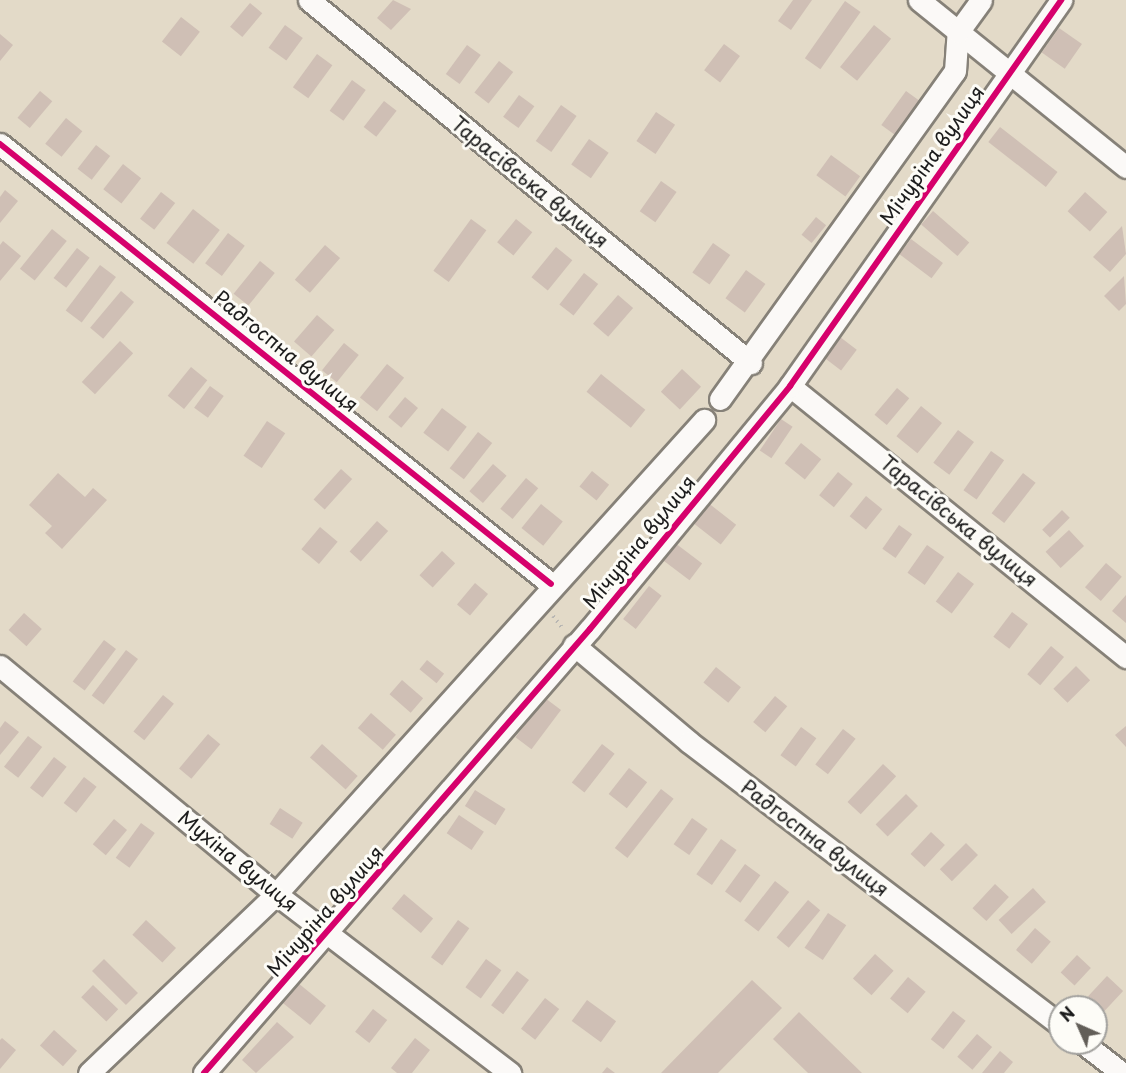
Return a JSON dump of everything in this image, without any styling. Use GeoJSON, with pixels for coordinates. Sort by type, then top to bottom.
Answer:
{"type":"FeatureCollection","features":[{"type":"Feature","properties":{"kind":"street","name":"Тарасівська вулиця"},"geometry":{"type":"LineString","coordinates":[[309,0],[751,363]]}},
{"type":"Feature","properties":{"kind":"street"},"geometry":{"type":"LineString","coordinates":[[919,0],[1011,71],[1126,167]]}},
{"type":"Feature","properties":{"kind":"street"},"geometry":{"type":"LineString","coordinates":[[958,32],[981,0]]}},
{"type":"Feature","properties":{"kind":"street","name":"Мічуріна вулиця"},"geometry":{"type":"LineString","coordinates":[[204,1073],[330,932],[790,386],[1061,0]]}},
{"type":"Feature","properties":{"kind":"street","name":"Мічуріна вулиця"},"geometry":{"type":"LineString","coordinates":[[720,399],[751,363],[956,71],[958,32]]}},
{"type":"Feature","properties":{"kind":"street","name":"Радгоспна вулиця"},"geometry":{"type":"LineString","coordinates":[[0,144],[546,592]]}},
{"type":"Feature","properties":{"kind":"street","name":"Тарасівська вулиця"},"geometry":{"type":"LineString","coordinates":[[790,386],[1126,657]]}},
{"type":"Feature","properties":{"kind":"street","name":"Мічуріна вулиця"},"geometry":{"type":"LineString","coordinates":[[89,1073],[276,894],[546,592],[704,420]]}},
{"type":"Feature","properties":{"kind":"street","name":"Радгоспна вулиця"},"geometry":{"type":"LineString","coordinates":[[574,645],[689,742],[1048,1016]]}},
{"type":"Feature","properties":{"kind":"street","name":"Мухіна вулиця"},"geometry":{"type":"LineString","coordinates":[[0,666],[276,894],[330,932],[510,1073]]}},
{"type":"Feature","properties":{"kind":"street"},"geometry":{"type":"LineString","coordinates":[[1099,1055],[1122,1073]]}},
{"type":"Feature","properties":{"kind":"path"},"geometry":{"type":"LineString","coordinates":[[546,592],[574,645]]}},
{"type":"Feature","properties":{"kind":"building"},"geometry":{"type":"Polygon","coordinates":[[[393,0],[411,9],[391,30],[377,18],[393,0]]]}},
{"type":"Feature","properties":{"kind":"building"},"geometry":{"type":"Polygon","coordinates":[[[793,0],[812,0],[791,30],[778,21],[793,0]]]}},
{"type":"Feature","properties":{"kind":"building"},"geometry":{"type":"Polygon","coordinates":[[[845,1],[861,12],[820,69],[805,58],[845,1]]]}},
{"type":"Feature","properties":{"kind":"building"},"geometry":{"type":"Polygon","coordinates":[[[250,3],[262,13],[242,37],[230,27],[250,3]]]}},
{"type":"Feature","properties":{"kind":"building"},"geometry":{"type":"Polygon","coordinates":[[[181,17],[200,32],[181,56],[162,41],[181,17]]]}},
{"type":"Feature","properties":{"kind":"building"},"geometry":{"type":"Polygon","coordinates":[[[285,25],[303,38],[286,61],[269,48],[285,25]]]}},
{"type":"Feature","properties":{"kind":"building"},"geometry":{"type":"Polygon","coordinates":[[[874,25],[891,39],[857,81],[840,67],[874,25]]]}},
{"type":"Feature","properties":{"kind":"building"},"geometry":{"type":"Polygon","coordinates":[[[1059,28],[1082,44],[1065,69],[1042,53],[1059,28]]]}},
{"type":"Feature","properties":{"kind":"building"},"geometry":{"type":"Polygon","coordinates":[[[0,34],[13,45],[0,61],[0,34]]]}},
{"type":"Feature","properties":{"kind":"building"},"geometry":{"type":"Polygon","coordinates":[[[724,44],[740,56],[720,82],[704,70],[724,44]]]}},
{"type":"Feature","properties":{"kind":"building"},"geometry":{"type":"Polygon","coordinates":[[[467,45],[481,55],[460,84],[446,74],[467,45]]]}},
{"type":"Feature","properties":{"kind":"building"},"geometry":{"type":"Polygon","coordinates":[[[317,54],[332,65],[308,98],[293,87],[317,54]]]}},
{"type":"Feature","properties":{"kind":"building"},"geometry":{"type":"Polygon","coordinates":[[[499,61],[513,72],[489,104],[474,93],[499,61]]]}},
{"type":"Feature","properties":{"kind":"building"},"geometry":{"type":"Polygon","coordinates":[[[352,80],[366,90],[343,121],[330,111],[352,80]]]}},
{"type":"Feature","properties":{"kind":"building"},"geometry":{"type":"Polygon","coordinates":[[[40,91],[52,101],[30,128],[18,118],[40,91]]]}},
{"type":"Feature","properties":{"kind":"building"},"geometry":{"type":"Polygon","coordinates":[[[906,91],[920,101],[895,135],[881,125],[906,91]]]}},
{"type":"Feature","properties":{"kind":"building"},"geometry":{"type":"Polygon","coordinates":[[[519,95],[534,106],[519,128],[503,117],[519,95]]]}},
{"type":"Feature","properties":{"kind":"building"},"geometry":{"type":"Polygon","coordinates":[[[384,101],[397,111],[376,137],[364,127],[384,101]]]}},
{"type":"Feature","properties":{"kind":"building"},"geometry":{"type":"Polygon","coordinates":[[[561,105],[577,116],[551,152],[536,141],[561,105]]]}},
{"type":"Feature","properties":{"kind":"building"},"geometry":{"type":"Polygon","coordinates":[[[656,112],[675,125],[655,154],[636,141],[656,112]]]}},
{"type":"Feature","properties":{"kind":"building"},"geometry":{"type":"Polygon","coordinates":[[[66,118],[82,131],[62,157],[45,144],[66,118]]]}},
{"type":"Feature","properties":{"kind":"building"},"geometry":{"type":"Polygon","coordinates":[[[1000,127],[1058,172],[1046,187],[988,142],[1000,127]]]}},
{"type":"Feature","properties":{"kind":"building"},"geometry":{"type":"Polygon","coordinates":[[[589,139],[609,153],[591,178],[571,164],[589,139]]]}},
{"type":"Feature","properties":{"kind":"building"},"geometry":{"type":"Polygon","coordinates":[[[96,145],[110,156],[92,180],[78,169],[96,145]]]}},
{"type":"Feature","properties":{"kind":"building"},"geometry":{"type":"Polygon","coordinates":[[[831,155],[860,176],[845,196],[816,175],[831,155]]]}},
{"type":"Feature","properties":{"kind":"building"},"geometry":{"type":"Polygon","coordinates":[[[123,164],[141,178],[121,203],[103,189],[123,164]]]}},
{"type":"Feature","properties":{"kind":"building"},"geometry":{"type":"Polygon","coordinates":[[[661,181],[677,192],[655,222],[640,211],[661,181]]]}},
{"type":"Feature","properties":{"kind":"building"},"geometry":{"type":"Polygon","coordinates":[[[5,190],[18,201],[0,223],[0,197],[5,190]]]}},
{"type":"Feature","properties":{"kind":"building"},"geometry":{"type":"Polygon","coordinates":[[[161,192],[175,203],[154,230],[140,219],[161,192]]]}},
{"type":"Feature","properties":{"kind":"building"},"geometry":{"type":"Polygon","coordinates":[[[1085,192],[1107,212],[1090,231],[1068,211],[1085,192]]]}},
{"type":"Feature","properties":{"kind":"building"},"geometry":{"type":"Polygon","coordinates":[[[193,209],[220,230],[193,264],[167,243],[193,209]]]}},
{"type":"Feature","properties":{"kind":"building"},"geometry":{"type":"Polygon","coordinates":[[[933,211],[969,242],[957,256],[921,225],[933,211]]]}},
{"type":"Feature","properties":{"kind":"building"},"geometry":{"type":"Polygon","coordinates":[[[816,217],[826,225],[812,243],[802,235],[816,217]]]}},
{"type":"Feature","properties":{"kind":"building"},"geometry":{"type":"Polygon","coordinates":[[[471,219],[486,230],[449,282],[433,271],[471,219]]]}},
{"type":"Feature","properties":{"kind":"building"},"geometry":{"type":"Polygon","coordinates":[[[516,219],[532,232],[513,256],[497,242],[516,219]]]}},
{"type":"Feature","properties":{"kind":"building"},"geometry":{"type":"Polygon","coordinates":[[[1122,226],[1126,254],[1110,272],[1093,257],[1122,226]]]}},
{"type":"Feature","properties":{"kind":"building"},"geometry":{"type":"Polygon","coordinates":[[[52,229],[67,241],[35,281],[20,269],[52,229]]]}},
{"type":"Feature","properties":{"kind":"building"},"geometry":{"type":"Polygon","coordinates":[[[228,233],[245,246],[222,276],[205,263],[228,233]]]}},
{"type":"Feature","properties":{"kind":"building"},"geometry":{"type":"Polygon","coordinates":[[[911,239],[943,263],[932,278],[900,254],[911,239]]]}},
{"type":"Feature","properties":{"kind":"building"},"geometry":{"type":"Polygon","coordinates":[[[3,241],[21,256],[0,281],[0,245],[3,241]]]}},
{"type":"Feature","properties":{"kind":"building"},"geometry":{"type":"Polygon","coordinates":[[[713,243],[730,255],[710,285],[692,272],[713,243]]]}},
{"type":"Feature","properties":{"kind":"building"},"geometry":{"type":"Polygon","coordinates":[[[325,245],[340,258],[310,293],[295,280],[325,245]]]}},
{"type":"Feature","properties":{"kind":"building"},"geometry":{"type":"Polygon","coordinates":[[[556,247],[572,260],[548,291],[531,277],[556,247]]]}},
{"type":"Feature","properties":{"kind":"building"},"geometry":{"type":"Polygon","coordinates":[[[77,248],[90,258],[66,288],[54,278],[77,248]]]}},
{"type":"Feature","properties":{"kind":"building"},"geometry":{"type":"Polygon","coordinates":[[[260,261],[275,273],[248,306],[234,294],[260,261]]]}},
{"type":"Feature","properties":{"kind":"building"},"geometry":{"type":"Polygon","coordinates":[[[100,265],[116,277],[82,323],[66,311],[100,265]]]}},
{"type":"Feature","properties":{"kind":"building"},"geometry":{"type":"Polygon","coordinates":[[[746,270],[765,284],[745,312],[725,298],[746,270]]]}},
{"type":"Feature","properties":{"kind":"building"},"geometry":{"type":"Polygon","coordinates":[[[584,273],[598,284],[574,316],[559,305],[584,273]]]}},
{"type":"Feature","properties":{"kind":"building"},"geometry":{"type":"Polygon","coordinates":[[[1124,276],[1126,304],[1119,311],[1104,296],[1124,276]]]}},
{"type":"Feature","properties":{"kind":"building"},"geometry":{"type":"Polygon","coordinates":[[[121,291],[134,302],[103,339],[90,328],[121,291]]]}},
{"type":"Feature","properties":{"kind":"building"},"geometry":{"type":"Polygon","coordinates":[[[618,295],[633,308],[608,337],[593,324],[618,295]]]}},
{"type":"Feature","properties":{"kind":"building"},"geometry":{"type":"Polygon","coordinates":[[[317,315],[334,330],[311,357],[294,341],[317,315]]]}},
{"type":"Feature","properties":{"kind":"building"},"geometry":{"type":"Polygon","coordinates":[[[840,337],[857,350],[841,370],[824,358],[840,337]]]}},
{"type":"Feature","properties":{"kind":"building"},"geometry":{"type":"Polygon","coordinates":[[[120,341],[133,353],[95,394],[82,382],[120,341]]]}},
{"type":"Feature","properties":{"kind":"building"},"geometry":{"type":"Polygon","coordinates":[[[344,343],[359,355],[337,382],[322,370],[344,343]]]}},
{"type":"Feature","properties":{"kind":"building"},"geometry":{"type":"Polygon","coordinates":[[[387,364],[404,378],[377,411],[360,397],[387,364]]]}},
{"type":"Feature","properties":{"kind":"building"},"geometry":{"type":"Polygon","coordinates":[[[191,367],[207,380],[184,409],[168,396],[191,367]]]}},
{"type":"Feature","properties":{"kind":"building"},"geometry":{"type":"Polygon","coordinates":[[[682,369],[701,387],[680,409],[661,392],[682,369]]]}},
{"type":"Feature","properties":{"kind":"building"},"geometry":{"type":"Polygon","coordinates":[[[601,374],[645,410],[631,428],[587,392],[601,374]]]}},
{"type":"Feature","properties":{"kind":"building"},"geometry":{"type":"Polygon","coordinates":[[[210,386],[224,396],[208,418],[194,408],[210,386]]]}},
{"type":"Feature","properties":{"kind":"building"},"geometry":{"type":"Polygon","coordinates":[[[897,388],[909,398],[887,425],[875,415],[897,388]]]}},
{"type":"Feature","properties":{"kind":"building"},"geometry":{"type":"Polygon","coordinates":[[[405,397],[418,408],[401,428],[388,417],[405,397]]]}},
{"type":"Feature","properties":{"kind":"building"},"geometry":{"type":"Polygon","coordinates":[[[921,406],[942,423],[917,453],[896,436],[921,406]]]}},
{"type":"Feature","properties":{"kind":"building"},"geometry":{"type":"Polygon","coordinates":[[[442,408],[467,427],[448,451],[423,433],[442,408]]]}},
{"type":"Feature","properties":{"kind":"building"},"geometry":{"type":"Polygon","coordinates":[[[781,419],[793,427],[771,458],[760,451],[781,419]]]}},
{"type":"Feature","properties":{"kind":"building"},"geometry":{"type":"Polygon","coordinates":[[[267,421],[285,433],[262,468],[244,456],[267,421]]]}},
{"type":"Feature","properties":{"kind":"building"},"geometry":{"type":"Polygon","coordinates":[[[958,430],[974,442],[949,475],[933,463],[958,430]]]}},
{"type":"Feature","properties":{"kind":"building"},"geometry":{"type":"Polygon","coordinates":[[[478,432],[492,443],[464,479],[450,468],[478,432]]]}},
{"type":"Feature","properties":{"kind":"building"},"geometry":{"type":"Polygon","coordinates":[[[801,443],[821,459],[805,480],[785,463],[801,443]]]}},
{"type":"Feature","properties":{"kind":"building"},"geometry":{"type":"Polygon","coordinates":[[[991,451],[1004,460],[977,499],[963,490],[991,451]]]}},
{"type":"Feature","properties":{"kind":"building"},"geometry":{"type":"Polygon","coordinates":[[[493,464],[507,476],[483,503],[469,491],[493,464]]]}},
{"type":"Feature","properties":{"kind":"building"},"geometry":{"type":"Polygon","coordinates":[[[341,469],[352,479],[325,510],[314,499],[341,469]]]}},
{"type":"Feature","properties":{"kind":"building"},"geometry":{"type":"Polygon","coordinates":[[[592,471],[609,485],[597,500],[579,487],[592,471]]]}},
{"type":"Feature","properties":{"kind":"building"},"geometry":{"type":"Polygon","coordinates":[[[838,472],[853,484],[834,507],[819,495],[838,472]]]}},
{"type":"Feature","properties":{"kind":"building"},"geometry":{"type":"Polygon","coordinates":[[[58,473],[85,497],[93,488],[107,500],[62,549],[45,533],[52,526],[29,505],[58,473]]]}},
{"type":"Feature","properties":{"kind":"building"},"geometry":{"type":"Polygon","coordinates":[[[1023,473],[1036,483],[1004,523],[992,513],[1023,473]]]}},
{"type":"Feature","properties":{"kind":"building"},"geometry":{"type":"Polygon","coordinates":[[[526,478],[538,488],[513,519],[500,509],[526,478]]]}},
{"type":"Feature","properties":{"kind":"building"},"geometry":{"type":"Polygon","coordinates":[[[866,496],[882,509],[866,529],[850,516],[866,496]]]}},
{"type":"Feature","properties":{"kind":"building"},"geometry":{"type":"Polygon","coordinates":[[[707,502],[736,525],[721,544],[692,522],[707,502]]]}},
{"type":"Feature","properties":{"kind":"building"},"geometry":{"type":"Polygon","coordinates":[[[541,504],[563,522],[543,546],[521,528],[541,504]]]}},
{"type":"Feature","properties":{"kind":"building"},"geometry":{"type":"Polygon","coordinates":[[[1062,510],[1070,518],[1050,538],[1042,530],[1062,510]]]}},
{"type":"Feature","properties":{"kind":"building"},"geometry":{"type":"Polygon","coordinates":[[[377,521],[388,531],[361,562],[350,551],[377,521]]]}},
{"type":"Feature","properties":{"kind":"building"},"geometry":{"type":"Polygon","coordinates":[[[899,525],[912,534],[895,558],[882,549],[899,525]]]}},
{"type":"Feature","properties":{"kind":"building"},"geometry":{"type":"Polygon","coordinates":[[[320,527],[338,542],[319,564],[301,549],[320,527]]]}},
{"type":"Feature","properties":{"kind":"building"},"geometry":{"type":"Polygon","coordinates":[[[1069,530],[1084,546],[1061,568],[1046,552],[1069,530]]]}},
{"type":"Feature","properties":{"kind":"building"},"geometry":{"type":"Polygon","coordinates":[[[675,543],[702,563],[690,580],[662,560],[675,543]]]}},
{"type":"Feature","properties":{"kind":"building"},"geometry":{"type":"Polygon","coordinates":[[[927,545],[944,557],[925,585],[907,573],[927,545]]]}},
{"type":"Feature","properties":{"kind":"building"},"geometry":{"type":"Polygon","coordinates":[[[442,551],[455,563],[433,587],[419,575],[442,551]]]}},
{"type":"Feature","properties":{"kind":"building"},"geometry":{"type":"Polygon","coordinates":[[[1106,563],[1122,577],[1101,601],[1085,587],[1106,563]]]}},
{"type":"Feature","properties":{"kind":"building"},"geometry":{"type":"Polygon","coordinates":[[[958,572],[974,584],[952,614],[936,602],[958,572]]]}},
{"type":"Feature","properties":{"kind":"building"},"geometry":{"type":"Polygon","coordinates":[[[475,583],[488,594],[470,615],[457,604],[475,583]]]}},
{"type":"Feature","properties":{"kind":"building"},"geometry":{"type":"Polygon","coordinates":[[[649,586],[662,596],[636,629],[623,619],[649,586]]]}},
{"type":"Feature","properties":{"kind":"building"},"geometry":{"type":"Polygon","coordinates":[[[1126,595],[1126,623],[1112,611],[1126,595]]]}},
{"type":"Feature","properties":{"kind":"building"},"geometry":{"type":"Polygon","coordinates":[[[1012,612],[1028,624],[1009,649],[993,637],[1012,612]]]}},
{"type":"Feature","properties":{"kind":"building"},"geometry":{"type":"Polygon","coordinates":[[[24,613],[42,629],[26,646],[9,630],[24,613]]]}},
{"type":"Feature","properties":{"kind":"building"},"geometry":{"type":"Polygon","coordinates":[[[104,640],[116,649],[85,691],[73,682],[104,640]]]}},
{"type":"Feature","properties":{"kind":"building"},"geometry":{"type":"Polygon","coordinates":[[[1051,646],[1064,657],[1040,685],[1027,674],[1051,646]]]}},
{"type":"Feature","properties":{"kind":"building"},"geometry":{"type":"Polygon","coordinates":[[[126,650],[138,659],[104,705],[92,696],[126,650]]]}},
{"type":"Feature","properties":{"kind":"building"},"geometry":{"type":"Polygon","coordinates":[[[427,660],[444,674],[437,683],[419,669],[427,660]]]}},
{"type":"Feature","properties":{"kind":"building"},"geometry":{"type":"Polygon","coordinates":[[[1076,666],[1090,680],[1068,703],[1053,689],[1076,666]]]}},
{"type":"Feature","properties":{"kind":"building"},"geometry":{"type":"Polygon","coordinates":[[[716,667],[741,687],[728,703],[703,683],[716,667]]]}},
{"type":"Feature","properties":{"kind":"building"},"geometry":{"type":"Polygon","coordinates":[[[402,680],[423,698],[411,713],[390,694],[402,680]]]}},
{"type":"Feature","properties":{"kind":"building"},"geometry":{"type":"Polygon","coordinates":[[[163,695],[174,704],[144,740],[133,732],[163,695]]]}},
{"type":"Feature","properties":{"kind":"building"},"geometry":{"type":"Polygon","coordinates":[[[775,696],[787,706],[765,732],[753,722],[775,696]]]}},
{"type":"Feature","properties":{"kind":"building"},"geometry":{"type":"Polygon","coordinates":[[[545,698],[561,710],[531,749],[516,737],[545,698]]]}},
{"type":"Feature","properties":{"kind":"building"},"geometry":{"type":"Polygon","coordinates":[[[371,713],[396,735],[383,750],[358,728],[371,713]]]}},
{"type":"Feature","properties":{"kind":"building"},"geometry":{"type":"Polygon","coordinates":[[[5,721],[19,732],[0,755],[0,728],[5,721]]]}},
{"type":"Feature","properties":{"kind":"building"},"geometry":{"type":"Polygon","coordinates":[[[1126,726],[1126,747],[1115,735],[1126,726]]]}},
{"type":"Feature","properties":{"kind":"building"},"geometry":{"type":"Polygon","coordinates":[[[801,727],[816,738],[796,766],[780,755],[801,727]]]}},
{"type":"Feature","properties":{"kind":"building"},"geometry":{"type":"Polygon","coordinates":[[[843,729],[856,739],[828,774],[815,764],[843,729]]]}},
{"type":"Feature","properties":{"kind":"building"},"geometry":{"type":"Polygon","coordinates":[[[208,734],[220,744],[191,779],[179,768],[208,734]]]}},
{"type":"Feature","properties":{"kind":"building"},"geometry":{"type":"Polygon","coordinates":[[[28,736],[42,747],[18,778],[4,767],[28,736]]]}},
{"type":"Feature","properties":{"kind":"building"},"geometry":{"type":"Polygon","coordinates":[[[322,744],[358,776],[346,789],[310,757],[322,744]]]}},
{"type":"Feature","properties":{"kind":"building"},"geometry":{"type":"Polygon","coordinates":[[[602,744],[615,754],[584,792],[572,783],[602,744]]]}},
{"type":"Feature","properties":{"kind":"building"},"geometry":{"type":"Polygon","coordinates":[[[54,757],[67,767],[43,798],[30,788],[54,757]]]}},
{"type":"Feature","properties":{"kind":"building"},"geometry":{"type":"Polygon","coordinates":[[[883,764],[896,776],[861,814],[848,802],[883,764]]]}},
{"type":"Feature","properties":{"kind":"building"},"geometry":{"type":"Polygon","coordinates":[[[629,768],[647,782],[627,808],[609,794],[629,768]]]}},
{"type":"Feature","properties":{"kind":"building"},"geometry":{"type":"Polygon","coordinates":[[[84,777],[97,787],[76,813],[64,803],[84,777]]]}},
{"type":"Feature","properties":{"kind":"building"},"geometry":{"type":"Polygon","coordinates":[[[661,789],[674,799],[627,858],[615,848],[661,789]]]}},
{"type":"Feature","properties":{"kind":"building"},"geometry":{"type":"Polygon","coordinates":[[[475,790],[506,809],[495,825],[465,806],[475,790]]]}},
{"type":"Feature","properties":{"kind":"building"},"geometry":{"type":"Polygon","coordinates":[[[906,794],[918,806],[888,836],[876,824],[906,794]]]}},
{"type":"Feature","properties":{"kind":"building"},"geometry":{"type":"Polygon","coordinates":[[[280,808],[303,823],[292,839],[270,824],[280,808]]]}},
{"type":"Feature","properties":{"kind":"building"},"geometry":{"type":"Polygon","coordinates":[[[459,815],[484,832],[472,850],[447,833],[459,815]]]}},
{"type":"Feature","properties":{"kind":"building"},"geometry":{"type":"Polygon","coordinates":[[[692,818],[708,829],[689,855],[674,844],[692,818]]]}},
{"type":"Feature","properties":{"kind":"building"},"geometry":{"type":"Polygon","coordinates":[[[114,819],[127,830],[106,855],[93,844],[114,819]]]}},
{"type":"Feature","properties":{"kind":"building"},"geometry":{"type":"Polygon","coordinates":[[[141,823],[155,833],[129,868],[116,858],[141,823]]]}},
{"type":"Feature","properties":{"kind":"building"},"geometry":{"type":"Polygon","coordinates":[[[931,832],[945,845],[924,867],[911,854],[931,832]]]}},
{"type":"Feature","properties":{"kind":"building"},"geometry":{"type":"Polygon","coordinates":[[[721,839],[737,850],[712,885],[696,874],[721,839]]]}},
{"type":"Feature","properties":{"kind":"building"},"geometry":{"type":"Polygon","coordinates":[[[966,843],[978,855],[952,881],[940,869],[966,843]]]}},
{"type":"Feature","properties":{"kind":"building"},"geometry":{"type":"Polygon","coordinates":[[[745,864],[760,875],[740,903],[725,892],[745,864]]]}},
{"type":"Feature","properties":{"kind":"building"},"geometry":{"type":"Polygon","coordinates":[[[775,881],[789,892],[758,931],[744,920],[775,881]]]}},
{"type":"Feature","properties":{"kind":"building"},"geometry":{"type":"Polygon","coordinates":[[[995,884],[1009,897],[986,921],[972,908],[995,884]]]}},
{"type":"Feature","properties":{"kind":"building"},"geometry":{"type":"Polygon","coordinates":[[[1033,888],[1046,902],[1012,934],[999,920],[1033,888]]]}},
{"type":"Feature","properties":{"kind":"building"},"geometry":{"type":"Polygon","coordinates":[[[404,894],[433,918],[421,933],[392,909],[404,894]]]}},
{"type":"Feature","properties":{"kind":"building"},"geometry":{"type":"Polygon","coordinates":[[[808,900],[820,910],[789,948],[777,938],[808,900]]]}},
{"type":"Feature","properties":{"kind":"building"},"geometry":{"type":"Polygon","coordinates":[[[828,913],[846,925],[823,960],[805,948],[828,913]]]}},
{"type":"Feature","properties":{"kind":"building"},"geometry":{"type":"Polygon","coordinates":[[[146,920],[176,948],[162,963],[132,935],[146,920]]]}},
{"type":"Feature","properties":{"kind":"building"},"geometry":{"type":"Polygon","coordinates":[[[458,920],[469,928],[442,965],[431,957],[458,920]]]}},
{"type":"Feature","properties":{"kind":"building"},"geometry":{"type":"Polygon","coordinates":[[[1035,928],[1051,942],[1032,964],[1016,950],[1035,928]]]}},
{"type":"Feature","properties":{"kind":"building"},"geometry":{"type":"Polygon","coordinates":[[[875,954],[894,971],[871,995],[853,979],[875,954]]]}},
{"type":"Feature","properties":{"kind":"building"},"geometry":{"type":"Polygon","coordinates":[[[1077,955],[1091,968],[1075,986],[1061,973],[1077,955]]]}},
{"type":"Feature","properties":{"kind":"building"},"geometry":{"type":"Polygon","coordinates":[[[104,959],[138,993],[126,1005],[92,971],[104,959]]]}},
{"type":"Feature","properties":{"kind":"building"},"geometry":{"type":"Polygon","coordinates":[[[486,959],[501,970],[481,998],[465,987],[486,959]]]}},
{"type":"Feature","properties":{"kind":"building"},"geometry":{"type":"Polygon","coordinates":[[[517,971],[529,980],[503,1014],[491,1005],[517,971]]]}},
{"type":"Feature","properties":{"kind":"building"},"geometry":{"type":"Polygon","coordinates":[[[1107,976],[1123,991],[1108,1007],[1108,995],[1089,995],[1107,976]]]}},
{"type":"Feature","properties":{"kind":"building"},"geometry":{"type":"Polygon","coordinates":[[[908,977],[926,992],[908,1013],[890,998],[908,977]]]}},
{"type":"Feature","properties":{"kind":"building"},"geometry":{"type":"Polygon","coordinates":[[[752,980],[782,1008],[718,1073],[661,1073],[752,980]]]}},
{"type":"Feature","properties":{"kind":"building"},"geometry":{"type":"Polygon","coordinates":[[[298,983],[326,1006],[310,1025],[282,1002],[298,983]]]}},
{"type":"Feature","properties":{"kind":"building"},"geometry":{"type":"Polygon","coordinates":[[[93,985],[118,1009],[106,1022],[81,997],[93,985]]]}},
{"type":"Feature","properties":{"kind":"building"},"geometry":{"type":"Polygon","coordinates":[[[545,998],[559,1009],[535,1040],[521,1029],[545,998]]]}},
{"type":"Feature","properties":{"kind":"building"},"geometry":{"type":"Polygon","coordinates":[[[587,1000],[616,1021],[601,1042],[572,1021],[587,1000]]]}},
{"type":"Feature","properties":{"kind":"building"},"geometry":{"type":"Polygon","coordinates":[[[373,1009],[387,1020],[369,1043],[355,1032],[373,1009]]]}},
{"type":"Feature","properties":{"kind":"building"},"geometry":{"type":"Polygon","coordinates":[[[953,1011],[966,1021],[943,1049],[931,1039],[953,1011]]]}},
{"type":"Feature","properties":{"kind":"building"},"geometry":{"type":"Polygon","coordinates":[[[799,1012],[862,1073],[808,1073],[773,1039],[799,1012]]]}},
{"type":"Feature","properties":{"kind":"building"},"geometry":{"type":"Polygon","coordinates":[[[277,1022],[294,1037],[256,1073],[242,1060],[277,1022]]]}},
{"type":"Feature","properties":{"kind":"building"},"geometry":{"type":"Polygon","coordinates":[[[54,1030],[77,1051],[63,1066],[40,1046],[54,1030]]]}},
{"type":"Feature","properties":{"kind":"building"},"geometry":{"type":"Polygon","coordinates":[[[977,1034],[992,1047],[972,1070],[957,1057],[977,1034]]]}},
{"type":"Feature","properties":{"kind":"building"},"geometry":{"type":"Polygon","coordinates":[[[2,1038],[16,1050],[0,1069],[0,1040],[2,1038]]]}},
{"type":"Feature","properties":{"kind":"building"},"geometry":{"type":"Polygon","coordinates":[[[415,1038],[430,1050],[412,1073],[397,1073],[391,1068],[415,1038]]]}},
{"type":"Feature","properties":{"kind":"building"},"geometry":{"type":"Polygon","coordinates":[[[1000,1051],[1013,1062],[1004,1073],[982,1073],[1000,1051]]]}},
{"type":"Feature","properties":{"kind":"building"},"geometry":{"type":"Polygon","coordinates":[[[607,1067],[615,1073],[602,1073],[607,1067]]]}},
{"type":"Feature","properties":{"kind":"cycle path"},"geometry":{"type":"LineString","coordinates":[[204,1073],[590,629],[790,386],[1061,0]]}},
{"type":"Feature","properties":{"kind":"cycle path"},"geometry":{"type":"LineString","coordinates":[[0,144],[551,584]]}}]}
